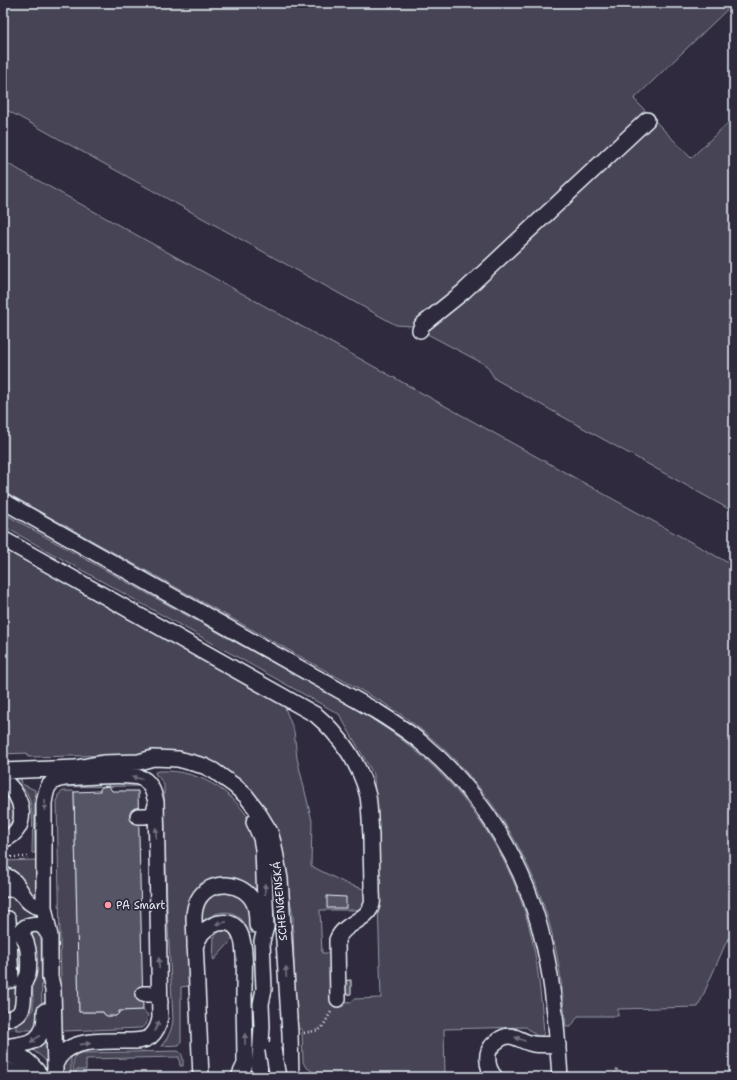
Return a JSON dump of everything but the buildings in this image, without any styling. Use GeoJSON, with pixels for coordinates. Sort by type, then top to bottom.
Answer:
{"type":"FeatureCollection","features":[{"type":"Feature","properties":{"kind":"main road"},"geometry":{"type":"LineString","coordinates":[[3,1049],[16,1055],[28,1064],[39,1077]]}},
{"type":"Feature","properties":{"kind":"street"},"geometry":{"type":"LineString","coordinates":[[420,330],[422,325],[463,292],[646,120]]}},
{"type":"Feature","properties":{"kind":"street"},"geometry":{"type":"LineString","coordinates":[[3,501],[363,703],[408,732],[445,764],[474,796],[491,820],[508,847],[527,887],[538,918],[545,946],[551,983],[560,1077]]}},
{"type":"Feature","properties":{"kind":"street"},"geometry":{"type":"LineString","coordinates":[[3,539],[316,715],[328,725],[338,737],[364,783],[368,797],[370,811],[372,904],[369,911],[364,916],[339,934],[337,940],[338,999]]}},
{"type":"Feature","properties":{"kind":"street","name":"SCHENGENSKÁ"},"geometry":{"type":"LineString","coordinates":[[3,771],[76,768],[104,763],[139,762],[153,758],[172,758],[204,766],[226,778],[235,786],[256,809],[270,832],[274,846],[280,879],[291,1077]]}},
{"type":"Feature","properties":{"kind":"street"},"geometry":{"type":"LineString","coordinates":[[3,761],[76,759],[104,763]]}},
{"type":"Feature","properties":{"kind":"street"},"geometry":{"type":"LineString","coordinates":[[139,762],[154,766],[177,767],[198,773],[219,783],[245,807],[258,830],[263,849],[266,927],[262,941]]}},
{"type":"Feature","properties":{"kind":"street"},"geometry":{"type":"LineString","coordinates":[[58,778],[141,778],[150,785],[154,797],[155,808],[160,1002],[159,1023],[157,1029],[150,1037],[140,1040],[77,1044],[63,1052],[57,1060],[54,1071],[53,990],[50,977],[50,936],[44,907],[44,804],[46,790],[58,778]]}},
{"type":"Feature","properties":{"kind":"street"},"geometry":{"type":"LineString","coordinates":[[3,781],[9,785],[18,797],[21,811],[20,833],[17,840],[12,845],[3,849]]}},
{"type":"Feature","properties":{"kind":"street"},"geometry":{"type":"LineString","coordinates":[[138,816],[150,815],[154,812],[155,808]]}},
{"type":"Feature","properties":{"kind":"street"},"geometry":{"type":"LineString","coordinates":[[3,840],[14,834],[21,823]]}},
{"type":"Feature","properties":{"kind":"street"},"geometry":{"type":"LineString","coordinates":[[3,875],[14,881],[30,904],[44,907]]}},
{"type":"Feature","properties":{"kind":"street"},"geometry":{"type":"LineString","coordinates":[[201,1077],[194,911],[201,896],[212,887],[224,884],[239,888],[250,896],[256,910],[258,929],[262,941],[264,989],[261,1004],[262,1026],[259,1077]]}},
{"type":"Feature","properties":{"kind":"street"},"geometry":{"type":"LineString","coordinates":[[3,889],[15,889],[24,896]]}},
{"type":"Feature","properties":{"kind":"street"},"geometry":{"type":"LineString","coordinates":[[3,919],[8,919],[11,980],[3,981]]}},
{"type":"Feature","properties":{"kind":"street"},"geometry":{"type":"LineString","coordinates":[[196,947],[199,937],[203,932],[219,923],[226,921],[237,928],[241,936],[244,968],[245,1064],[240,1077]]}},
{"type":"Feature","properties":{"kind":"street"},"geometry":{"type":"LineString","coordinates":[[3,1018],[13,1017],[22,1009],[24,1003],[24,984],[28,974],[27,946],[22,937],[22,932],[25,927],[39,924],[50,936]]}},
{"type":"Feature","properties":{"kind":"street"},"geometry":{"type":"LineString","coordinates":[[3,1049],[26,1044],[40,1036],[46,1020],[45,990],[50,977]]}},
{"type":"Feature","properties":{"kind":"street"},"geometry":{"type":"LineString","coordinates":[[264,989],[269,1004],[272,1042],[278,1077]]}},
{"type":"Feature","properties":{"kind":"street"},"geometry":{"type":"LineString","coordinates":[[143,994],[156,994],[160,1002]]}},
{"type":"Feature","properties":{"kind":"street"},"geometry":{"type":"LineString","coordinates":[[281,1056],[282,1033],[288,1011]]}},
{"type":"Feature","properties":{"kind":"street"},"geometry":{"type":"LineString","coordinates":[[495,1077],[489,1068],[488,1052],[491,1046],[503,1036],[508,1035],[533,1044],[558,1045]]}},
{"type":"Feature","properties":{"kind":"street"},"geometry":{"type":"LineString","coordinates":[[3,1068],[20,1077]]}},
{"type":"Feature","properties":{"kind":"path"},"geometry":{"type":"LineString","coordinates":[[297,1033],[322,1028],[338,999]]}},
{"type":"Feature","properties":{"kind":"path"},"geometry":{"type":"LineString","coordinates":[[613,1077],[617,1072],[617,1068]]}},
{"type":"Feature","properties":{"kind":"shaded area"},"geometry":{"type":"Polygon","coordinates":[[[7,3],[734,3],[634,99],[691,158],[734,117],[734,512],[495,379],[486,365],[412,326],[396,325],[3,108],[3,13],[7,3]]]}},
{"type":"Feature","properties":{"kind":"shaded area"},"geometry":{"type":"Polygon","coordinates":[[[3,161],[734,566],[734,938],[728,938],[698,1007],[618,1009],[618,1016],[578,1016],[571,1027],[566,1027],[555,946],[545,908],[531,872],[514,838],[493,806],[470,776],[443,749],[414,724],[382,702],[3,491],[3,161]]]}},
{"type":"Feature","properties":{"kind":"shaded area"},"geometry":{"type":"Polygon","coordinates":[[[3,513],[353,708],[387,729],[412,747],[435,768],[476,815],[508,868],[520,897],[529,926],[537,966],[544,1033],[542,1036],[537,1036],[526,1027],[444,1029],[445,1076],[313,1077],[313,1072],[305,1066],[303,1062],[302,1029],[295,1029],[293,915],[283,867],[248,793],[157,754],[28,757],[27,753],[3,754],[3,547],[278,700],[285,708],[294,731],[297,758],[312,821],[311,866],[347,884],[367,890],[367,910],[320,910],[322,953],[330,953],[333,1001],[352,1002],[354,999],[381,998],[374,775],[339,714],[3,526],[3,513]]]}},
{"type":"Feature","properties":{"kind":"shaded area"},"geometry":{"type":"Polygon","coordinates":[[[159,771],[190,775],[204,780],[218,787],[241,807],[257,834],[258,895],[201,890],[192,972],[189,986],[181,987],[181,1041],[179,1045],[161,1046],[169,1034],[173,1019],[167,907],[164,785],[156,775],[155,772],[159,771]]]}},
{"type":"Feature","properties":{"kind":"shaded area"},"geometry":{"type":"Polygon","coordinates":[[[20,774],[22,784],[35,790],[35,853],[32,853],[30,799],[22,786],[12,777],[20,774]]]}},
{"type":"Feature","properties":{"kind":"shaded area"},"geometry":{"type":"Polygon","coordinates":[[[128,781],[142,786],[58,787],[60,785],[128,781]]]}},
{"type":"Feature","properties":{"kind":"shaded area"},"geometry":{"type":"Polygon","coordinates":[[[3,785],[14,797],[15,820],[3,827],[3,785]]]}},
{"type":"Feature","properties":{"kind":"shaded area"},"geometry":{"type":"Polygon","coordinates":[[[63,791],[74,791],[79,1012],[103,1012],[107,1016],[116,1016],[119,1011],[143,1010],[148,1015],[146,1023],[141,1028],[64,1031],[62,1028],[57,803],[58,795],[63,791]]]}},
{"type":"Feature","properties":{"kind":"shaded area"},"geometry":{"type":"Polygon","coordinates":[[[35,860],[35,862],[37,862],[38,897],[36,899],[21,878],[3,871],[3,861],[35,860]]]}},
{"type":"Feature","properties":{"kind":"shaded area"},"geometry":{"type":"Polygon","coordinates":[[[3,871],[21,878],[31,897],[34,1007],[31,1014],[27,1018],[16,1022],[16,1030],[3,1030],[3,871]]]}},
{"type":"Feature","properties":{"kind":"shaded area"},"geometry":{"type":"Polygon","coordinates":[[[221,891],[240,893],[254,912],[256,933],[248,933],[241,919],[230,912],[216,914],[202,922],[203,911],[206,903],[211,897],[221,891]]]}},
{"type":"Feature","properties":{"kind":"shaded area"},"geometry":{"type":"Polygon","coordinates":[[[36,931],[41,935],[42,1020],[37,1030],[16,1030],[16,1021],[26,1018],[33,1009],[32,935],[36,931]]]}},
{"type":"Feature","properties":{"kind":"shaded area"},"geometry":{"type":"Polygon","coordinates":[[[220,931],[229,932],[232,940],[214,960],[214,937],[220,931]]]}},
{"type":"Feature","properties":{"kind":"shaded area"},"geometry":{"type":"Polygon","coordinates":[[[49,1036],[50,1066],[42,1057],[30,1048],[45,1040],[49,1036]]]}},
{"type":"Feature","properties":{"kind":"shaded area"},"geometry":{"type":"Polygon","coordinates":[[[178,1051],[182,1055],[183,1066],[180,1066],[179,1057],[86,1059],[86,1070],[76,1070],[76,1077],[74,1077],[74,1060],[80,1053],[178,1051]]]}},
{"type":"Feature","properties":{"kind":"shaded area"},"geometry":{"type":"Polygon","coordinates":[[[71,1053],[71,1077],[62,1077],[62,1063],[71,1053]]]}},
{"type":"Feature","properties":{"kind":"place","name":"PA Smart"},"geometry":{"type":"Point","coordinates":[108,905]}}]}
